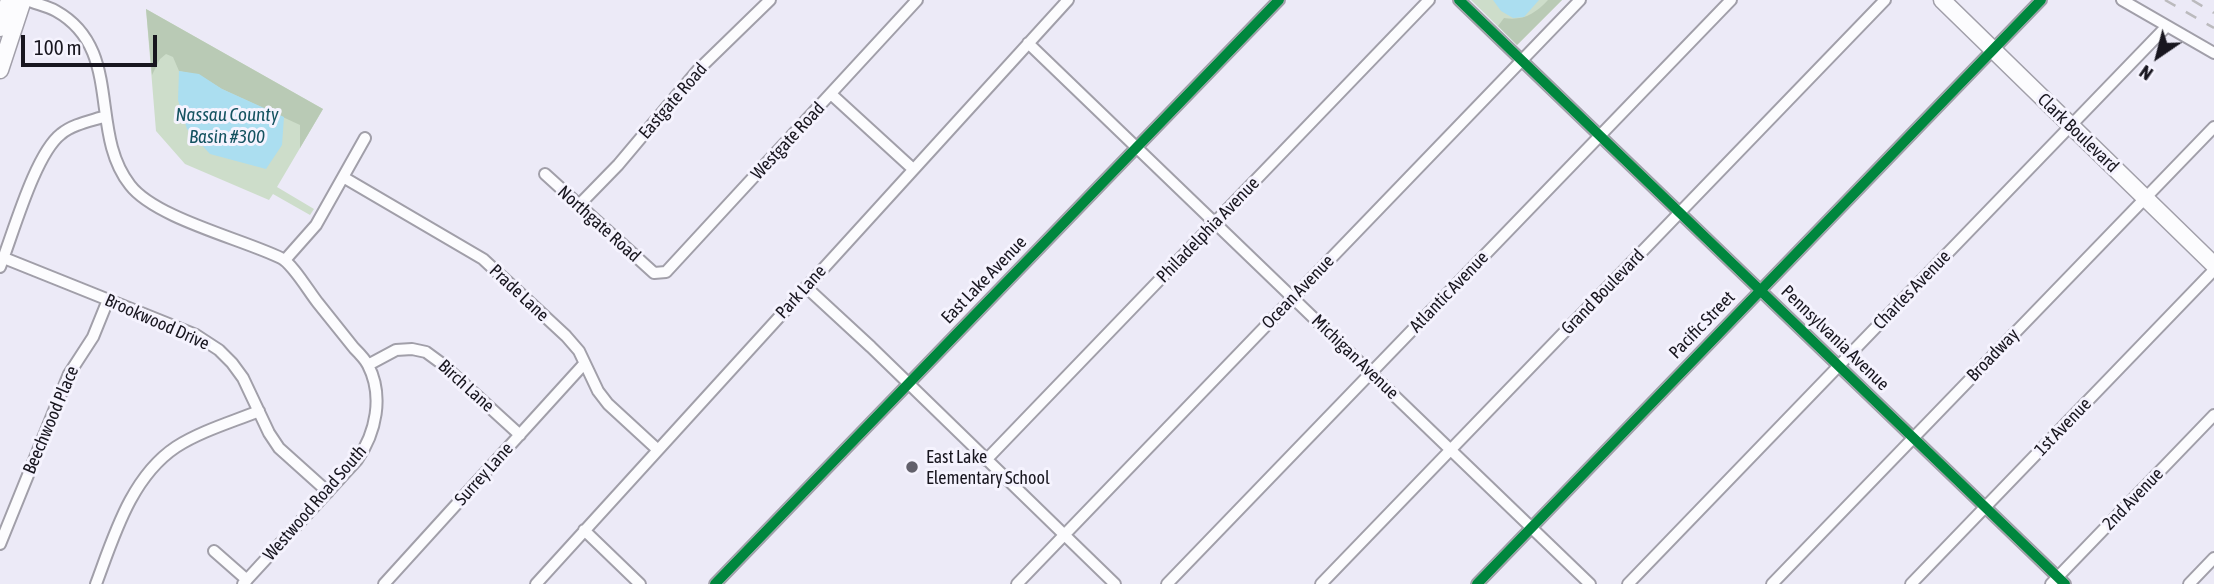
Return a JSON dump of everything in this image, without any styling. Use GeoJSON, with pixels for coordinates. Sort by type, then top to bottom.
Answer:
{"type":"FeatureCollection","features":[{"type":"Feature","properties":{"kind":"street"},"geometry":{"type":"LineString","coordinates":[[0,28],[9,0]]}},
{"type":"Feature","properties":{"kind":"street"},"geometry":{"type":"LineString","coordinates":[[0,70],[3,52],[25,0]]}},
{"type":"Feature","properties":{"kind":"street","name":"Westwood Road South"},"geometry":{"type":"LineString","coordinates":[[25,0],[56,11],[75,25],[86,39],[100,72],[108,134],[116,163],[139,196],[163,210],[285,260],[368,365],[377,402],[377,414],[367,446],[245,582]]}},
{"type":"Feature","properties":{"kind":"street","name":"Eastgate Road"},"geometry":{"type":"LineString","coordinates":[[579,205],[618,165],[698,70],[770,0]]}},
{"type":"Feature","properties":{"kind":"street","name":"Westgate Road"},"geometry":{"type":"LineString","coordinates":[[654,273],[666,272],[916,0]]}},
{"type":"Feature","properties":{"kind":"street","name":"Park Lane"},"geometry":{"type":"LineString","coordinates":[[536,584],[1068,0]]}},
{"type":"Feature","properties":{"kind":"street","name":"East Lake Avenue"},"geometry":{"type":"LineString","coordinates":[[715,584],[1279,0]]}},
{"type":"Feature","properties":{"kind":"street","name":"Philadelphia Avenue"},"geometry":{"type":"LineString","coordinates":[[986,460],[1429,0]]}},
{"type":"Feature","properties":{"kind":"street","name":"Pennsylvania Avenue"},"geometry":{"type":"LineString","coordinates":[[1460,0],[1985,507],[2058,582]]}},
{"type":"Feature","properties":{"kind":"street","name":"Ocean Avenue"},"geometry":{"type":"LineString","coordinates":[[1017,584],[1580,0]]}},
{"type":"Feature","properties":{"kind":"street","name":"Atlantic Avenue"},"geometry":{"type":"LineString","coordinates":[[1167,584],[1731,0]]}},
{"type":"Feature","properties":{"kind":"street","name":"Grand Boulevard"},"geometry":{"type":"LineString","coordinates":[[1321,584],[1885,0]]}},
{"type":"Feature","properties":{"kind":"street","name":"Clark Boulevard"},"geometry":{"type":"LineString","coordinates":[[1942,0],[2214,268]]}},
{"type":"Feature","properties":{"kind":"street","name":"Pacific Street"},"geometry":{"type":"LineString","coordinates":[[1477,584],[2040,0]]}},
{"type":"Feature","properties":{"kind":"street"},"geometry":{"type":"LineString","coordinates":[[2122,0],[2214,53]]}},
{"type":"Feature","properties":{"kind":"street","name":"Charles Avenue"},"geometry":{"type":"LineString","coordinates":[[1628,584],[2167,26]]}},
{"type":"Feature","properties":{"kind":"street","name":"Michigan Avenue"},"geometry":{"type":"LineString","coordinates":[[1028,43],[1590,584]]}},
{"type":"Feature","properties":{"kind":"street"},"geometry":{"type":"LineString","coordinates":[[831,94],[913,169]]}},
{"type":"Feature","properties":{"kind":"street"},"geometry":{"type":"LineString","coordinates":[[2,262],[41,160],[51,143],[73,126],[106,116]]}},
{"type":"Feature","properties":{"kind":"street","name":"Broadway"},"geometry":{"type":"LineString","coordinates":[[1772,584],[2214,127]]}},
{"type":"Feature","properties":{"kind":"street"},"geometry":{"type":"LineString","coordinates":[[285,260],[316,225],[365,138]]}},
{"type":"Feature","properties":{"kind":"street","name":"Northgate Road"},"geometry":{"type":"LineString","coordinates":[[545,174],[654,273]]}},
{"type":"Feature","properties":{"kind":"street","name":"Prade Lane"},"geometry":{"type":"LineString","coordinates":[[343,177],[483,259],[566,336],[579,351],[598,391],[608,404],[658,450]]}},
{"type":"Feature","properties":{"kind":"street","name":"Brookwood Drive"},"geometry":{"type":"LineString","coordinates":[[2,262],[196,335],[219,350],[243,378],[279,448],[328,492]]}},
{"type":"Feature","properties":{"kind":"street","name":"1st Avenue"},"geometry":{"type":"LineString","coordinates":[[1911,584],[2214,268]]}},
{"type":"Feature","properties":{"kind":"street"},"geometry":{"type":"LineString","coordinates":[[806,287],[1115,584]]}},
{"type":"Feature","properties":{"kind":"street","name":"Beechwood Place"},"geometry":{"type":"LineString","coordinates":[[0,544],[69,374],[93,337],[108,300]]}},
{"type":"Feature","properties":{"kind":"street","name":"Birch Lane"},"geometry":{"type":"LineString","coordinates":[[368,365],[396,350],[426,352],[520,435]]}},
{"type":"Feature","properties":{"kind":"street","name":"Surrey Lane"},"geometry":{"type":"LineString","coordinates":[[384,584],[584,364]]}},
{"type":"Feature","properties":{"kind":"street"},"geometry":{"type":"LineString","coordinates":[[96,584],[132,497],[156,463],[196,436],[259,411]]}},
{"type":"Feature","properties":{"kind":"street","name":"2nd Avenue"},"geometry":{"type":"LineString","coordinates":[[2058,582],[2214,415]]}},
{"type":"Feature","properties":{"kind":"street"},"geometry":{"type":"LineString","coordinates":[[584,530],[640,584]]}},
{"type":"Feature","properties":{"kind":"street"},"geometry":{"type":"LineString","coordinates":[[214,551],[245,582]]}},
{"type":"Feature","properties":{"kind":"street"},"geometry":{"type":"LineString","coordinates":[[2189,584],[2213,560]]}},
{"type":"Feature","properties":{"kind":"green space"},"geometry":{"type":"Polygon","coordinates":[[[1471,0],[1562,0],[1517,45],[1471,0]]]}},
{"type":"Feature","properties":{"kind":"green space"},"geometry":{"type":"Polygon","coordinates":[[[1548,0],[1562,0],[1517,45],[1498,26],[1504,18],[1528,15],[1548,0]]]}},
{"type":"Feature","properties":{"kind":"green space"},"geometry":{"type":"Polygon","coordinates":[[[146,9],[323,109],[277,187],[314,209],[310,215],[273,194],[269,200],[185,164],[156,131],[146,9]]]}},
{"type":"Feature","properties":{"kind":"green space"},"geometry":{"type":"Polygon","coordinates":[[[146,9],[323,109],[300,148],[300,125],[222,89],[199,75],[179,71],[173,57],[166,54],[160,59],[152,75],[146,9]]]}},
{"type":"Feature","properties":{"kind":"water"},"geometry":{"type":"Polygon","coordinates":[[[1493,0],[1539,0],[1524,17],[1513,18],[1501,11],[1493,0]]]}},
{"type":"Feature","properties":{"kind":"water","name":"Nassau County Basin #300"},"geometry":{"type":"Polygon","coordinates":[[[179,71],[199,74],[222,89],[284,117],[282,145],[266,169],[210,154],[187,129],[178,100],[179,71]]]}},
{"type":"Feature","properties":{"kind":"railway"},"geometry":{"type":"LineString","coordinates":[[2165,0],[2214,28]]}},
{"type":"Feature","properties":{"kind":"railway"},"geometry":{"type":"LineString","coordinates":[[2192,0],[2214,13]]}},
{"type":"Feature","properties":{"kind":"cycle path"},"geometry":{"type":"LineString","coordinates":[[715,584],[1279,0]]}},
{"type":"Feature","properties":{"kind":"cycle path"},"geometry":{"type":"LineString","coordinates":[[1459,0],[2065,584]]}},
{"type":"Feature","properties":{"kind":"cycle path"},"geometry":{"type":"LineString","coordinates":[[1477,584],[2041,0]]}},
{"type":"Feature","properties":{"kind":"place","name":"East Lake Elementary School"},"geometry":{"type":"Point","coordinates":[912,467]}}]}
